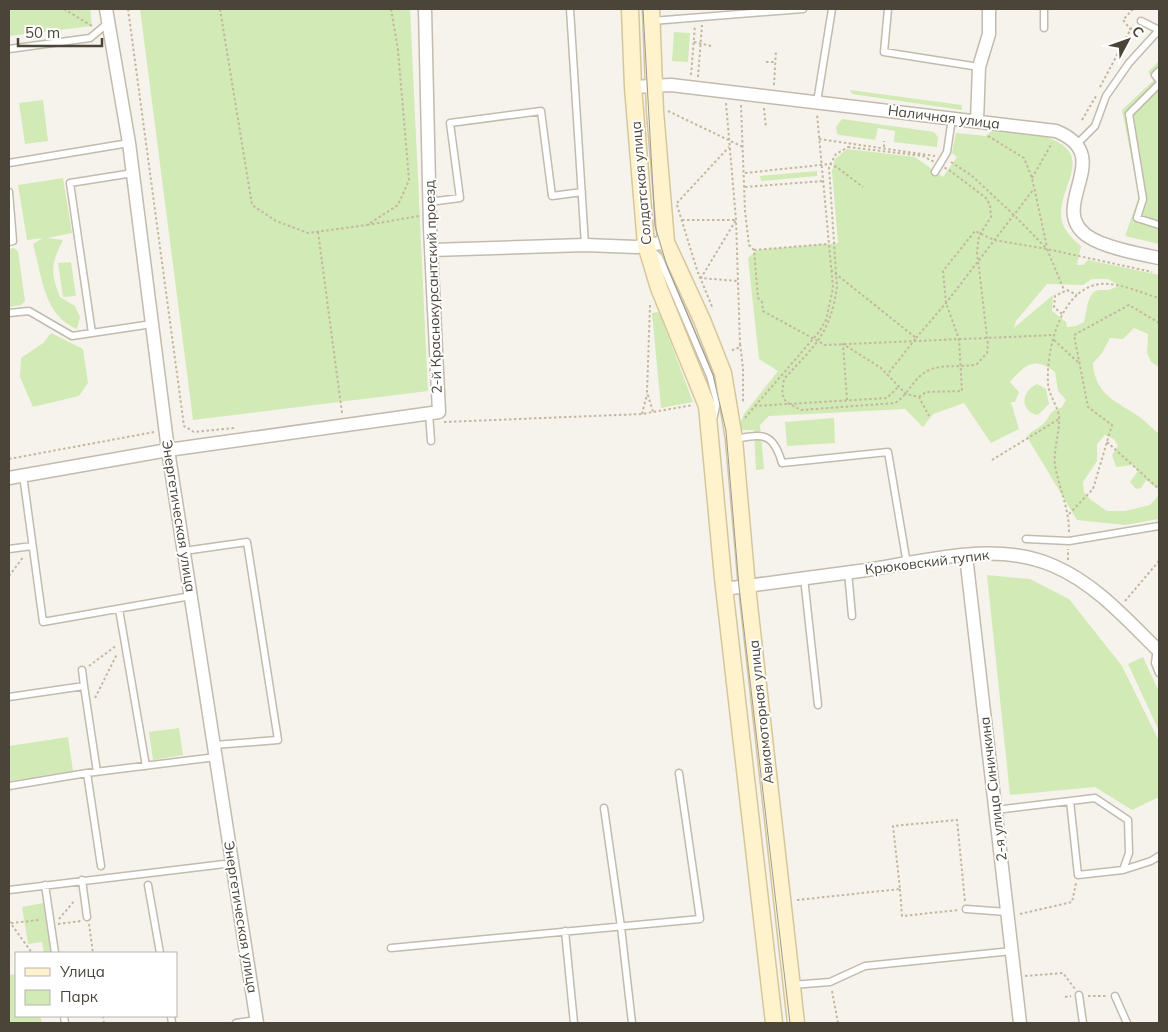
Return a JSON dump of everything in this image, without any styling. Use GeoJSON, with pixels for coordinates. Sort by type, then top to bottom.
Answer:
{"type":"FeatureCollection","features":[{"type":"Feature","properties":{"kind":"main road","name":"Солдатская улица"},"geometry":{"type":"LineString","coordinates":[[630,9],[633,87],[646,246],[659,288],[704,405]]}},
{"type":"Feature","properties":{"kind":"main road","name":"Солдатская улица"},"geometry":{"type":"LineString","coordinates":[[651,15],[654,86],[666,242],[735,402]]}},
{"type":"Feature","properties":{"kind":"main road","name":"Авиамоторная улица"},"geometry":{"type":"LineString","coordinates":[[735,402],[734,439],[748,586],[796,1023]]}},
{"type":"Feature","properties":{"kind":"main road","name":"Авиамоторная улица"},"geometry":{"type":"LineString","coordinates":[[704,405],[710,435],[724,589],[774,1023]]}},
{"type":"Feature","properties":{"kind":"street","name":"Энергетическая улица"},"geometry":{"type":"LineString","coordinates":[[106,9],[129,143],[168,450],[257,1022]]}},
{"type":"Feature","properties":{"kind":"street","name":"2-й Краснокурсантский проезд"},"geometry":{"type":"LineString","coordinates":[[9,478],[168,450],[439,412],[429,202],[425,9]]}},
{"type":"Feature","properties":{"kind":"street"},"geometry":{"type":"LineString","coordinates":[[977,121],[979,67],[989,34],[990,9]]}},
{"type":"Feature","properties":{"kind":"street","name":"Наличная улица"},"geometry":{"type":"LineString","coordinates":[[633,87],[670,85],[817,108],[952,118],[1056,131],[1069,137],[1077,144]]}},
{"type":"Feature","properties":{"kind":"street"},"geometry":{"type":"LineString","coordinates":[[1077,144],[1083,163],[1074,200],[1074,217],[1078,226],[1086,235],[1097,242],[1159,258]]}},
{"type":"Feature","properties":{"kind":"street"},"geometry":{"type":"LineString","coordinates":[[432,250],[585,245],[646,246],[666,242]]}},
{"type":"Feature","properties":{"kind":"street","name":"Крюковский тупик"},"geometry":{"type":"LineString","coordinates":[[724,589],[966,556],[1010,554],[1053,565],[1075,577],[1096,592],[1158,650]]}},
{"type":"Feature","properties":{"kind":"street","name":"2-я улица Синичкина"},"geometry":{"type":"LineString","coordinates":[[966,556],[996,810],[1011,914],[1012,951],[1020,1023]]}},
{"type":"Feature","properties":{"kind":"lane"},"geometry":{"type":"LineString","coordinates":[[570,9],[585,245]]}},
{"type":"Feature","properties":{"kind":"lane"},"geometry":{"type":"LineString","coordinates":[[651,15],[699,18],[722,12],[803,9]]}},
{"type":"Feature","properties":{"kind":"lane"},"geometry":{"type":"LineString","coordinates":[[817,108],[832,9]]}},
{"type":"Feature","properties":{"kind":"lane"},"geometry":{"type":"LineString","coordinates":[[888,9],[884,52],[979,67]]}},
{"type":"Feature","properties":{"kind":"lane"},"geometry":{"type":"LineString","coordinates":[[1044,9],[1044,28]]}},
{"type":"Feature","properties":{"kind":"lane"},"geometry":{"type":"LineString","coordinates":[[1077,144],[1094,126],[1106,96],[1129,63],[1159,30],[1137,22]]}},
{"type":"Feature","properties":{"kind":"lane"},"geometry":{"type":"LineString","coordinates":[[9,48],[90,38],[108,23]]}},
{"type":"Feature","properties":{"kind":"lane"},"geometry":{"type":"LineString","coordinates":[[1159,71],[1155,75],[1159,82],[1130,114],[1143,199],[1138,218],[1159,225]]}},
{"type":"Feature","properties":{"kind":"lane"},"geometry":{"type":"LineString","coordinates":[[429,202],[460,198],[450,123],[541,111],[552,196],[582,192]]}},
{"type":"Feature","properties":{"kind":"lane"},"geometry":{"type":"LineString","coordinates":[[935,172],[941,165],[949,144],[952,118]]}},
{"type":"Feature","properties":{"kind":"lane"},"geometry":{"type":"LineString","coordinates":[[9,163],[129,143]]}},
{"type":"Feature","properties":{"kind":"lane"},"geometry":{"type":"LineString","coordinates":[[92,333],[70,183],[133,173]]}},
{"type":"Feature","properties":{"kind":"lane"},"geometry":{"type":"LineString","coordinates":[[9,192],[13,241],[9,242]]}},
{"type":"Feature","properties":{"kind":"lane"},"geometry":{"type":"LineString","coordinates":[[646,246],[659,257],[710,376],[717,401],[710,435]]}},
{"type":"Feature","properties":{"kind":"lane"},"geometry":{"type":"LineString","coordinates":[[9,313],[29,311],[72,336],[152,324]]}},
{"type":"Feature","properties":{"kind":"lane"},"geometry":{"type":"LineString","coordinates":[[429,413],[431,441]]}},
{"type":"Feature","properties":{"kind":"lane"},"geometry":{"type":"LineString","coordinates":[[734,439],[758,434],[766,437],[778,450],[782,463],[888,452],[908,564]]}},
{"type":"Feature","properties":{"kind":"lane"},"geometry":{"type":"LineString","coordinates":[[23,475],[43,622],[191,596]]}},
{"type":"Feature","properties":{"kind":"lane"},"geometry":{"type":"LineString","coordinates":[[1026,540],[1069,541],[1159,526]]}},
{"type":"Feature","properties":{"kind":"lane"},"geometry":{"type":"LineString","coordinates":[[9,786],[87,773],[146,766],[278,740],[247,542],[184,551]]}},
{"type":"Feature","properties":{"kind":"lane"},"geometry":{"type":"LineString","coordinates":[[9,549],[32,546]]}},
{"type":"Feature","properties":{"kind":"lane"},"geometry":{"type":"LineString","coordinates":[[848,572],[852,616]]}},
{"type":"Feature","properties":{"kind":"lane"},"geometry":{"type":"LineString","coordinates":[[804,578],[818,705]]}},
{"type":"Feature","properties":{"kind":"lane"},"geometry":{"type":"LineString","coordinates":[[119,609],[146,766]]}},
{"type":"Feature","properties":{"kind":"lane"},"geometry":{"type":"LineString","coordinates":[[1158,650],[1155,663],[1159,673]]}},
{"type":"Feature","properties":{"kind":"lane"},"geometry":{"type":"LineString","coordinates":[[82,670],[97,772]]}},
{"type":"Feature","properties":{"kind":"lane"},"geometry":{"type":"LineString","coordinates":[[9,697],[84,686]]}},
{"type":"Feature","properties":{"kind":"lane"},"geometry":{"type":"LineString","coordinates":[[87,773],[101,866]]}},
{"type":"Feature","properties":{"kind":"lane"},"geometry":{"type":"LineString","coordinates":[[391,948],[700,919],[679,773]]}},
{"type":"Feature","properties":{"kind":"lane"},"geometry":{"type":"LineString","coordinates":[[996,810],[1095,798],[1128,820],[1129,853],[1123,870]]}},
{"type":"Feature","properties":{"kind":"lane"},"geometry":{"type":"LineString","coordinates":[[1070,801],[1078,875],[1123,870],[1151,861],[1159,856]]}},
{"type":"Feature","properties":{"kind":"lane"},"geometry":{"type":"LineString","coordinates":[[604,808],[632,1023]]}},
{"type":"Feature","properties":{"kind":"lane"},"geometry":{"type":"LineString","coordinates":[[9,890],[233,863]]}},
{"type":"Feature","properties":{"kind":"lane"},"geometry":{"type":"LineString","coordinates":[[82,880],[88,917]]}},
{"type":"Feature","properties":{"kind":"lane"},"geometry":{"type":"LineString","coordinates":[[45,885],[55,952]]}},
{"type":"Feature","properties":{"kind":"lane"},"geometry":{"type":"LineString","coordinates":[[148,885],[160,952]]}},
{"type":"Feature","properties":{"kind":"lane"},"geometry":{"type":"LineString","coordinates":[[966,909],[1011,914]]}},
{"type":"Feature","properties":{"kind":"lane"},"geometry":{"type":"LineString","coordinates":[[566,931],[574,1023]]}},
{"type":"Feature","properties":{"kind":"lane"},"geometry":{"type":"LineString","coordinates":[[791,985],[830,982],[865,966],[1012,951]]}},
{"type":"Feature","properties":{"kind":"lane"},"geometry":{"type":"LineString","coordinates":[[1079,996],[1083,1023]]}},
{"type":"Feature","properties":{"kind":"lane"},"geometry":{"type":"LineString","coordinates":[[1115,996],[1127,1023]]}},
{"type":"Feature","properties":{"kind":"lane"},"geometry":{"type":"LineString","coordinates":[[236,1023],[257,1022]]}},
{"type":"Feature","properties":{"kind":"path"},"geometry":{"type":"LineString","coordinates":[[64,9],[69,10],[92,26]]}},
{"type":"Feature","properties":{"kind":"path"},"geometry":{"type":"LineString","coordinates":[[128,9],[184,426],[194,432],[243,427]]}},
{"type":"Feature","properties":{"kind":"path"},"geometry":{"type":"LineString","coordinates":[[220,9],[252,205],[276,221],[308,233],[367,226],[426,215]]}},
{"type":"Feature","properties":{"kind":"path"},"geometry":{"type":"LineString","coordinates":[[367,226],[398,205],[408,180],[398,50],[391,9]]}},
{"type":"Feature","properties":{"kind":"path"},"geometry":{"type":"LineString","coordinates":[[1131,30],[1123,20],[1133,9]]}},
{"type":"Feature","properties":{"kind":"path"},"geometry":{"type":"LineString","coordinates":[[691,77],[694,32],[699,18]]}},
{"type":"Feature","properties":{"kind":"path"},"geometry":{"type":"LineString","coordinates":[[698,78],[701,33],[699,18]]}},
{"type":"Feature","properties":{"kind":"path"},"geometry":{"type":"LineString","coordinates":[[1082,120],[1137,22]]}},
{"type":"Feature","properties":{"kind":"path"},"geometry":{"type":"LineString","coordinates":[[694,32],[701,33]]}},
{"type":"Feature","properties":{"kind":"path"},"geometry":{"type":"LineString","coordinates":[[694,42],[711,46]]}},
{"type":"Feature","properties":{"kind":"path"},"geometry":{"type":"LineString","coordinates":[[774,87],[776,50]]}},
{"type":"Feature","properties":{"kind":"path"},"geometry":{"type":"LineString","coordinates":[[693,54],[700,54]]}},
{"type":"Feature","properties":{"kind":"path"},"geometry":{"type":"LineString","coordinates":[[766,62],[775,62]]}},
{"type":"Feature","properties":{"kind":"path"},"geometry":{"type":"LineString","coordinates":[[692,64],[699,64]]}},
{"type":"Feature","properties":{"kind":"path"},"geometry":{"type":"LineString","coordinates":[[726,103],[736,220],[737,281],[743,368],[735,402]]}},
{"type":"Feature","properties":{"kind":"path"},"geometry":{"type":"LineString","coordinates":[[741,105],[749,245],[754,250],[758,298],[762,302],[763,311],[825,345],[915,339],[988,339],[1054,336]]}},
{"type":"Feature","properties":{"kind":"path"},"geometry":{"type":"LineString","coordinates":[[764,108],[766,128]]}},
{"type":"Feature","properties":{"kind":"path"},"geometry":{"type":"LineString","coordinates":[[755,406],[814,339],[826,320],[830,307],[831,270],[817,108]]}},
{"type":"Feature","properties":{"kind":"path"},"geometry":{"type":"LineString","coordinates":[[666,111],[673,112],[743,147]]}},
{"type":"Feature","properties":{"kind":"path"},"geometry":{"type":"LineString","coordinates":[[986,134],[1024,158],[1032,178],[1033,190],[1047,249],[1064,290]]}},
{"type":"Feature","properties":{"kind":"path"},"geometry":{"type":"LineString","coordinates":[[819,139],[944,157],[971,175],[1047,249]]}},
{"type":"Feature","properties":{"kind":"path"},"geometry":{"type":"LineString","coordinates":[[1032,178],[1054,139]]}},
{"type":"Feature","properties":{"kind":"path"},"geometry":{"type":"LineString","coordinates":[[884,141],[884,147]]}},
{"type":"Feature","properties":{"kind":"path"},"geometry":{"type":"LineString","coordinates":[[677,203],[729,146]]}},
{"type":"Feature","properties":{"kind":"path"},"geometry":{"type":"LineString","coordinates":[[848,147],[922,156],[941,165],[986,198],[990,205],[991,217],[977,244],[988,339],[987,353],[977,364],[931,369],[919,377],[900,400],[889,404],[801,410],[793,407],[786,402],[782,394],[784,378],[818,341],[830,322],[838,287],[829,173],[830,164],[836,154],[848,147]]}},
{"type":"Feature","properties":{"kind":"path"},"geometry":{"type":"LineString","coordinates":[[745,173],[830,164],[862,187]]}},
{"type":"Feature","properties":{"kind":"path"},"geometry":{"type":"LineString","coordinates":[[745,187],[823,181]]}},
{"type":"Feature","properties":{"kind":"path"},"geometry":{"type":"LineString","coordinates":[[887,375],[946,303],[1033,190]]}},
{"type":"Feature","properties":{"kind":"path"},"geometry":{"type":"LineString","coordinates":[[675,196],[701,278],[715,314]]}},
{"type":"Feature","properties":{"kind":"path"},"geometry":{"type":"LineString","coordinates":[[682,220],[736,220]]}},
{"type":"Feature","properties":{"kind":"path"},"geometry":{"type":"LineString","coordinates":[[701,278],[736,220]]}},
{"type":"Feature","properties":{"kind":"path"},"geometry":{"type":"LineString","coordinates":[[844,344],[881,368],[906,394],[919,397],[926,392],[962,391],[959,339],[946,303],[943,271],[975,231],[994,240],[1047,249],[1152,272]]}},
{"type":"Feature","properties":{"kind":"path"},"geometry":{"type":"LineString","coordinates":[[318,232],[342,416]]}},
{"type":"Feature","properties":{"kind":"path"},"geometry":{"type":"LineString","coordinates":[[754,250],[828,244]]}},
{"type":"Feature","properties":{"kind":"path"},"geometry":{"type":"LineString","coordinates":[[831,270],[915,339]]}},
{"type":"Feature","properties":{"kind":"path"},"geometry":{"type":"LineString","coordinates":[[701,278],[737,281]]}},
{"type":"Feature","properties":{"kind":"path"},"geometry":{"type":"LineString","coordinates":[[1068,560],[1069,514],[1055,466],[1059,419],[1058,406],[1048,386],[1054,336],[1062,314],[1078,295],[1099,284],[1111,284],[1159,298]]}},
{"type":"Feature","properties":{"kind":"path"},"geometry":{"type":"LineString","coordinates":[[1062,314],[1054,307],[1054,301],[1058,293],[1064,290],[1071,290],[1078,295]]}},
{"type":"Feature","properties":{"kind":"path"},"geometry":{"type":"LineString","coordinates":[[642,414],[647,392],[650,304]]}},
{"type":"Feature","properties":{"kind":"path"},"geometry":{"type":"LineString","coordinates":[[1069,514],[1093,489],[1112,425],[1088,407],[1074,335],[1129,305],[1159,323]]}},
{"type":"Feature","properties":{"kind":"path"},"geometry":{"type":"LineString","coordinates":[[1053,340],[1080,364]]}},
{"type":"Feature","properties":{"kind":"path"},"geometry":{"type":"LineString","coordinates":[[730,351],[738,348],[740,344]]}},
{"type":"Feature","properties":{"kind":"path"},"geometry":{"type":"LineString","coordinates":[[844,344],[847,400]]}},
{"type":"Feature","properties":{"kind":"path"},"geometry":{"type":"LineString","coordinates":[[647,392],[653,412]]}},
{"type":"Feature","properties":{"kind":"path"},"geometry":{"type":"LineString","coordinates":[[919,397],[929,416]]}},
{"type":"Feature","properties":{"kind":"path"},"geometry":{"type":"LineString","coordinates":[[455,423],[642,414],[704,405]]}},
{"type":"Feature","properties":{"kind":"path"},"geometry":{"type":"LineString","coordinates":[[743,412],[743,421]]}},
{"type":"Feature","properties":{"kind":"path"},"geometry":{"type":"LineString","coordinates":[[992,460],[1059,419]]}},
{"type":"Feature","properties":{"kind":"path"},"geometry":{"type":"LineString","coordinates":[[9,459],[154,431]]}},
{"type":"Feature","properties":{"kind":"path"},"geometry":{"type":"LineString","coordinates":[[1107,442],[1159,489]]}},
{"type":"Feature","properties":{"kind":"path"},"geometry":{"type":"LineString","coordinates":[[9,576],[32,546]]}},
{"type":"Feature","properties":{"kind":"path"},"geometry":{"type":"LineString","coordinates":[[1125,602],[1159,561]]}},
{"type":"Feature","properties":{"kind":"path"},"geometry":{"type":"LineString","coordinates":[[82,670],[124,641]]}},
{"type":"Feature","properties":{"kind":"path"},"geometry":{"type":"LineString","coordinates":[[88,712],[124,641]]}},
{"type":"Feature","properties":{"kind":"path"},"geometry":{"type":"LineString","coordinates":[[957,820],[966,909],[902,916],[900,889],[894,826],[957,820]]}},
{"type":"Feature","properties":{"kind":"path"},"geometry":{"type":"LineString","coordinates":[[1011,914],[1072,902],[1078,875]]}},
{"type":"Feature","properties":{"kind":"path"},"geometry":{"type":"LineString","coordinates":[[797,900],[900,889]]}},
{"type":"Feature","properties":{"kind":"path"},"geometry":{"type":"LineString","coordinates":[[84,890],[54,924],[88,920],[93,952]]}},
{"type":"Feature","properties":{"kind":"path"},"geometry":{"type":"LineString","coordinates":[[9,922],[39,920]]}},
{"type":"Feature","properties":{"kind":"path"},"geometry":{"type":"LineString","coordinates":[[9,922],[31,952]]}},
{"type":"Feature","properties":{"kind":"path"},"geometry":{"type":"LineString","coordinates":[[1022,976],[1063,973],[1079,996],[1115,996]]}},
{"type":"Feature","properties":{"kind":"path"},"geometry":{"type":"LineString","coordinates":[[830,982],[838,1023]]}},
{"type":"Feature","properties":{"kind":"green space"},"geometry":{"type":"Polygon","coordinates":[[[9,9],[90,9],[92,26],[9,36],[9,9]]]}},
{"type":"Feature","properties":{"kind":"green space"},"geometry":{"type":"Polygon","coordinates":[[[140,9],[410,9],[428,391],[193,420],[140,9]]]}},
{"type":"Feature","properties":{"kind":"green space"},"geometry":{"type":"Polygon","coordinates":[[[674,32],[690,33],[688,62],[672,61],[674,32]]]}},
{"type":"Feature","properties":{"kind":"green space"},"geometry":{"type":"Polygon","coordinates":[[[1159,61],[1159,244],[1125,236],[1139,196],[1122,110],[1155,79],[1148,72],[1159,61]]]}},
{"type":"Feature","properties":{"kind":"green space"},"geometry":{"type":"Polygon","coordinates":[[[850,90],[962,105],[962,110],[852,94],[850,90]]]}},
{"type":"Feature","properties":{"kind":"green space"},"geometry":{"type":"Polygon","coordinates":[[[43,100],[48,141],[25,144],[19,103],[43,100]]]}},
{"type":"Feature","properties":{"kind":"green space"},"geometry":{"type":"Polygon","coordinates":[[[842,119],[934,132],[938,137],[937,147],[894,142],[895,131],[878,128],[875,140],[840,135],[837,134],[836,127],[842,119]]]}},
{"type":"Feature","properties":{"kind":"green space"},"geometry":{"type":"Polygon","coordinates":[[[994,129],[1032,133],[1059,143],[1068,150],[1072,158],[1072,168],[1063,199],[1061,217],[1066,231],[1081,246],[1077,265],[1083,265],[1088,260],[1159,275],[1159,367],[1151,362],[1147,353],[1148,334],[1134,328],[1123,339],[1110,338],[1102,353],[1093,363],[1098,383],[1109,397],[1141,418],[1159,433],[1159,490],[1146,480],[1141,488],[1136,489],[1130,482],[1138,471],[1133,465],[1116,467],[1112,455],[1118,446],[1114,439],[1105,435],[1097,444],[1097,461],[1083,482],[1084,492],[1091,500],[1107,511],[1125,511],[1150,505],[1159,495],[1159,519],[1125,525],[1077,520],[1027,437],[1045,422],[1052,412],[1061,408],[1066,400],[1058,391],[1055,372],[1042,364],[1031,364],[1010,382],[1019,392],[1015,402],[1011,402],[1019,429],[991,443],[964,403],[933,414],[923,427],[905,409],[769,416],[760,425],[764,469],[756,470],[754,430],[737,430],[744,414],[778,371],[759,359],[748,258],[757,250],[838,243],[832,171],[835,159],[847,149],[915,157],[943,177],[957,157],[952,153],[956,133],[986,136],[994,129]],[[1092,279],[1083,285],[1047,284],[1016,321],[1014,328],[1053,295],[1052,311],[1066,322],[1067,327],[1076,326],[1084,322],[1092,294],[1095,291],[1111,289],[1118,285],[1108,279],[1092,279]]]}},
{"type":"Feature","properties":{"kind":"green space"},"geometry":{"type":"Polygon","coordinates":[[[817,171],[817,176],[761,181],[760,176],[817,171]]]}},
{"type":"Feature","properties":{"kind":"green space"},"geometry":{"type":"Polygon","coordinates":[[[63,178],[72,233],[47,238],[63,240],[54,262],[53,274],[60,297],[75,306],[80,317],[77,329],[66,323],[57,314],[46,293],[33,244],[43,238],[27,240],[18,185],[63,178]]]}},
{"type":"Feature","properties":{"kind":"green space"},"geometry":{"type":"Polygon","coordinates":[[[14,248],[18,251],[25,301],[21,305],[9,307],[9,249],[14,248]]]}},
{"type":"Feature","properties":{"kind":"green space"},"geometry":{"type":"Polygon","coordinates":[[[71,262],[76,296],[63,297],[58,263],[71,262]]]}},
{"type":"Feature","properties":{"kind":"green space"},"geometry":{"type":"Polygon","coordinates":[[[659,312],[693,402],[661,408],[652,313],[659,312]]]}},
{"type":"Feature","properties":{"kind":"green space"},"geometry":{"type":"Polygon","coordinates":[[[51,333],[83,349],[88,383],[79,396],[33,407],[20,377],[21,358],[43,343],[51,333]]]}},
{"type":"Feature","properties":{"kind":"green space"},"geometry":{"type":"Polygon","coordinates":[[[1037,384],[1046,389],[1049,404],[1038,415],[1028,409],[1024,401],[1028,391],[1037,384]]]}},
{"type":"Feature","properties":{"kind":"green space"},"geometry":{"type":"Polygon","coordinates":[[[834,418],[835,443],[787,446],[785,422],[834,418]]]}},
{"type":"Feature","properties":{"kind":"green space"},"geometry":{"type":"Polygon","coordinates":[[[987,575],[1030,579],[1069,599],[1122,666],[1159,741],[1159,797],[1132,810],[1095,787],[1010,795],[987,575]]]}},
{"type":"Feature","properties":{"kind":"green space"},"geometry":{"type":"Polygon","coordinates":[[[1143,657],[1159,692],[1159,731],[1128,664],[1143,657]]]}},
{"type":"Feature","properties":{"kind":"green space"},"geometry":{"type":"Polygon","coordinates":[[[179,728],[183,755],[153,760],[149,732],[179,728]]]}},
{"type":"Feature","properties":{"kind":"green space"},"geometry":{"type":"Polygon","coordinates":[[[68,737],[73,771],[9,781],[9,746],[68,737]]]}},
{"type":"Feature","properties":{"kind":"green space"},"geometry":{"type":"Polygon","coordinates":[[[43,903],[51,952],[44,952],[42,942],[28,944],[22,907],[43,903]]]}},
{"type":"Feature","properties":{"kind":"green space"},"geometry":{"type":"Polygon","coordinates":[[[15,974],[15,1017],[40,1017],[42,1023],[10,1023],[9,975],[15,974]]]}},
{"type":"Feature","properties":{"kind":"tram line"},"geometry":{"type":"LineString","coordinates":[[643,9],[655,226],[667,266],[713,375],[726,431],[739,587],[790,1023]]}}]}
